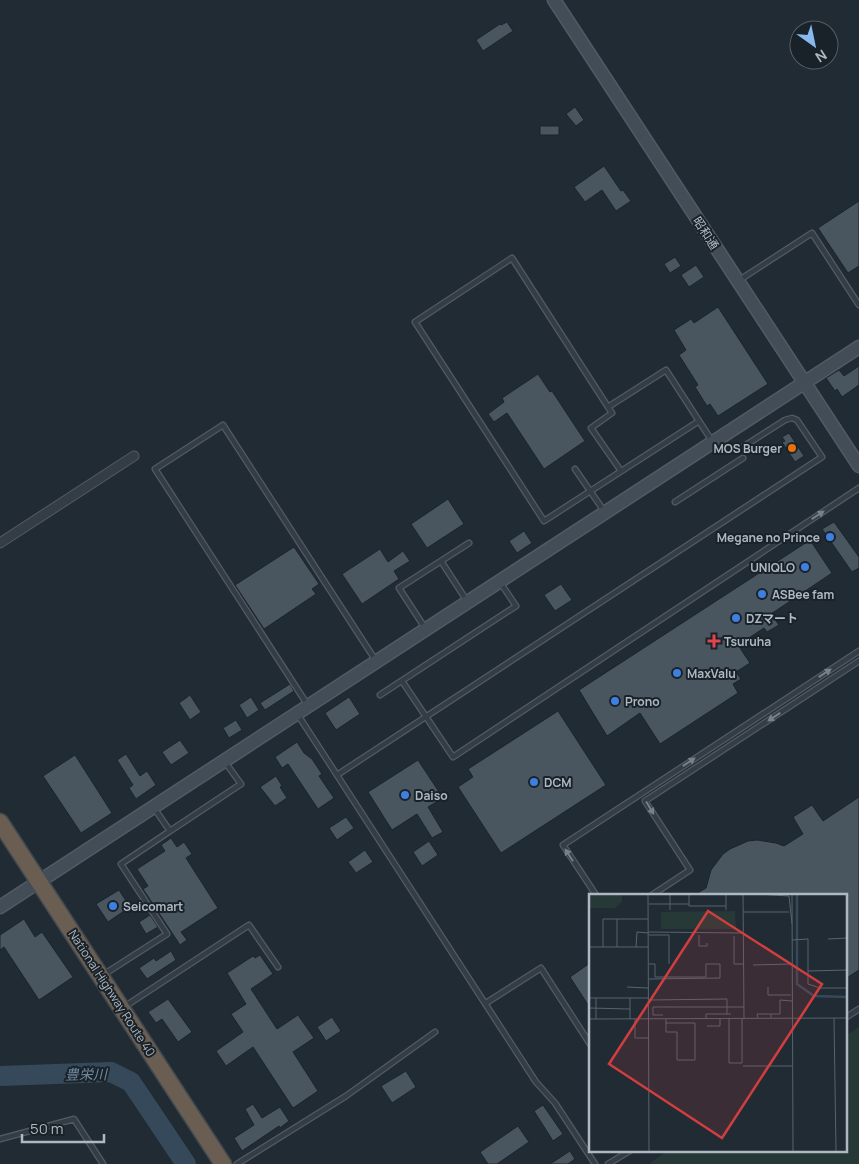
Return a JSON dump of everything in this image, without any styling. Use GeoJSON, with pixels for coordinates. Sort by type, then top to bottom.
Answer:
{"type":"FeatureCollection","features":[{"type":"Feature","properties":{"kind":"highway","name":"National Highway Route 40"},"geometry":{"type":"LineString","coordinates":[[0,822],[223,1164]]}},
{"type":"Feature","properties":{"kind":"street","name":"昭和通"},"geometry":{"type":"LineString","coordinates":[[554,0],[859,466]]}},
{"type":"Feature","properties":{"kind":"street"},"geometry":{"type":"LineString","coordinates":[[0,908],[859,347]]}},
{"type":"Feature","properties":{"kind":"street"},"geometry":{"type":"LineString","coordinates":[[0,543],[134,456]]}},
{"type":"Feature","properties":{"kind":"lane"},"geometry":{"type":"LineString","coordinates":[[738,282],[812,233],[859,305]]}},
{"type":"Feature","properties":{"kind":"lane"},"geometry":{"type":"LineString","coordinates":[[621,472],[591,428],[612,413],[512,258],[415,322],[544,521],[621,472],[699,421]]}},
{"type":"Feature","properties":{"kind":"lane"},"geometry":{"type":"LineString","coordinates":[[608,407],[666,370],[713,442]]}},
{"type":"Feature","properties":{"kind":"lane"},"geometry":{"type":"LineString","coordinates":[[337,775],[822,457],[797,420],[792,418],[785,420],[738,450]]}},
{"type":"Feature","properties":{"kind":"lane"},"geometry":{"type":"LineString","coordinates":[[309,706],[155,469],[223,425],[376,662]]}},
{"type":"Feature","properties":{"kind":"lane"},"geometry":{"type":"LineString","coordinates":[[675,502],[744,458]]}},
{"type":"Feature","properties":{"kind":"lane"},"geometry":{"type":"LineString","coordinates":[[575,469],[605,512]]}},
{"type":"Feature","properties":{"kind":"lane"},"geometry":{"type":"LineString","coordinates":[[402,681],[453,756],[859,488]]}},
{"type":"Feature","properties":{"kind":"lane"},"geometry":{"type":"LineString","coordinates":[[426,629],[399,588],[469,543]]}},
{"type":"Feature","properties":{"kind":"lane"},"geometry":{"type":"LineString","coordinates":[[441,561],[468,602]]}},
{"type":"Feature","properties":{"kind":"lane"},"geometry":{"type":"LineString","coordinates":[[380,695],[516,606],[499,581]]}},
{"type":"Feature","properties":{"kind":"lane"},"geometry":{"type":"LineString","coordinates":[[595,894],[563,845],[859,650]]}},
{"type":"Feature","properties":{"kind":"lane"},"geometry":{"type":"LineString","coordinates":[[654,894],[690,870],[645,801],[859,661]]}},
{"type":"Feature","properties":{"kind":"lane"},"geometry":{"type":"LineString","coordinates":[[297,714],[536,1082],[555,1104],[595,1164]]}},
{"type":"Feature","properties":{"kind":"lane"},"geometry":{"type":"LineString","coordinates":[[101,976],[167,934],[121,864],[241,784],[224,761]]}},
{"type":"Feature","properties":{"kind":"lane"},"geometry":{"type":"LineString","coordinates":[[154,807],[170,831]]}},
{"type":"Feature","properties":{"kind":"lane"},"geometry":{"type":"LineString","coordinates":[[122,1008],[249,925],[278,967]]}},
{"type":"Feature","properties":{"kind":"lane"},"geometry":{"type":"LineString","coordinates":[[486,1003],[541,968],[589,1042]]}},
{"type":"Feature","properties":{"kind":"lane"},"geometry":{"type":"LineString","coordinates":[[846,1017],[859,1009]]}},
{"type":"Feature","properties":{"kind":"lane"},"geometry":{"type":"LineString","coordinates":[[237,1164],[346,1096],[435,1032]]}},
{"type":"Feature","properties":{"kind":"lane"},"geometry":{"type":"LineString","coordinates":[[0,1139],[74,1119],[103,1164]]}},
{"type":"Feature","properties":{"kind":"lane"},"geometry":{"type":"LineString","coordinates":[[608,1164],[628,1152]]}},
{"type":"Feature","properties":{"kind":"green space"},"geometry":{"type":"Polygon","coordinates":[[[859,1027],[859,1164],[650,1163],[666,1152],[846,1152],[846,1035],[859,1027]]]}},
{"type":"Feature","properties":{"kind":"building"},"geometry":{"type":"Polygon","coordinates":[[[507,22],[513,31],[483,51],[476,40],[500,24],[507,22]]]}},
{"type":"Feature","properties":{"kind":"building"},"geometry":{"type":"Polygon","coordinates":[[[575,107],[584,120],[576,126],[566,114],[575,107]]]}},
{"type":"Feature","properties":{"kind":"building"},"geometry":{"type":"Polygon","coordinates":[[[540,126],[559,126],[559,135],[540,135],[540,126]]]}},
{"type":"Feature","properties":{"kind":"building"},"geometry":{"type":"Polygon","coordinates":[[[604,166],[621,191],[623,190],[631,201],[616,211],[602,190],[585,202],[574,187],[604,166]]]}},
{"type":"Feature","properties":{"kind":"building"},"geometry":{"type":"Polygon","coordinates":[[[859,201],[859,266],[848,273],[818,228],[859,201]]]}},
{"type":"Feature","properties":{"kind":"building"},"geometry":{"type":"Polygon","coordinates":[[[675,257],[681,266],[670,273],[664,264],[675,257]]]}},
{"type":"Feature","properties":{"kind":"building"},"geometry":{"type":"Polygon","coordinates":[[[696,265],[704,277],[689,287],[681,275],[696,265]]]}},
{"type":"Feature","properties":{"kind":"building"},"geometry":{"type":"Polygon","coordinates":[[[718,307],[768,384],[718,416],[710,404],[707,406],[695,387],[698,385],[679,355],[686,350],[674,330],[691,319],[694,323],[718,307]]]}},
{"type":"Feature","properties":{"kind":"building"},"geometry":{"type":"Polygon","coordinates":[[[859,366],[859,385],[842,397],[826,378],[839,370],[844,376],[859,366]]]}},
{"type":"Feature","properties":{"kind":"building"},"geometry":{"type":"Polygon","coordinates":[[[538,374],[550,392],[552,391],[585,441],[544,469],[507,413],[494,422],[488,414],[504,402],[502,398],[538,374]]]}},
{"type":"Feature","properties":{"kind":"building"},"geometry":{"type":"Polygon","coordinates":[[[789,433],[804,456],[795,462],[782,442],[785,441],[782,437],[789,433]]]}},
{"type":"Feature","properties":{"kind":"building"},"geometry":{"type":"Polygon","coordinates":[[[448,499],[464,524],[427,548],[411,524],[448,499]]]}},
{"type":"Feature","properties":{"kind":"building"},"geometry":{"type":"Polygon","coordinates":[[[834,522],[859,557],[859,568],[852,572],[822,529],[834,522]]]}},
{"type":"Feature","properties":{"kind":"building"},"geometry":{"type":"Polygon","coordinates":[[[524,531],[532,543],[517,553],[509,541],[524,531]]]}},
{"type":"Feature","properties":{"kind":"building"},"geometry":{"type":"Polygon","coordinates":[[[810,540],[832,573],[771,614],[779,625],[767,632],[764,628],[738,645],[750,663],[736,672],[741,679],[733,684],[738,693],[660,744],[640,713],[607,736],[579,690],[810,540]]]}},
{"type":"Feature","properties":{"kind":"building"},"geometry":{"type":"Polygon","coordinates":[[[294,547],[319,584],[312,589],[316,594],[264,629],[235,585],[294,547]]]}},
{"type":"Feature","properties":{"kind":"building"},"geometry":{"type":"Polygon","coordinates":[[[380,549],[388,562],[403,551],[410,561],[394,571],[399,579],[362,604],[342,574],[380,549]]]}},
{"type":"Feature","properties":{"kind":"building"},"geometry":{"type":"Polygon","coordinates":[[[561,584],[572,600],[555,611],[544,595],[561,584]]]}},
{"type":"Feature","properties":{"kind":"building"},"geometry":{"type":"Polygon","coordinates":[[[290,684],[294,691],[265,710],[260,703],[290,684]]]}},
{"type":"Feature","properties":{"kind":"building"},"geometry":{"type":"Polygon","coordinates":[[[190,695],[201,712],[190,720],[179,703],[190,695]]]}},
{"type":"Feature","properties":{"kind":"building"},"geometry":{"type":"Polygon","coordinates":[[[251,697],[259,710],[247,718],[239,705],[251,697]]]}},
{"type":"Feature","properties":{"kind":"building"},"geometry":{"type":"Polygon","coordinates":[[[349,697],[360,714],[336,730],[325,713],[349,697]]]}},
{"type":"Feature","properties":{"kind":"building","name":"DCM"},"geometry":{"type":"Polygon","coordinates":[[[558,711],[606,785],[501,853],[458,787],[473,777],[468,769],[558,711]]]}},
{"type":"Feature","properties":{"kind":"building"},"geometry":{"type":"Polygon","coordinates":[[[236,720],[242,730],[229,738],[223,728],[236,720]]]}},
{"type":"Feature","properties":{"kind":"building"},"geometry":{"type":"Polygon","coordinates":[[[180,740],[189,753],[171,765],[162,752],[180,740]]]}},
{"type":"Feature","properties":{"kind":"building"},"geometry":{"type":"Polygon","coordinates":[[[297,742],[322,774],[319,776],[334,798],[318,809],[288,764],[282,768],[275,757],[297,742]]]}},
{"type":"Feature","properties":{"kind":"building"},"geometry":{"type":"Polygon","coordinates":[[[126,754],[140,776],[147,771],[156,785],[136,799],[129,788],[133,785],[117,760],[126,754]]]}},
{"type":"Feature","properties":{"kind":"building"},"geometry":{"type":"Polygon","coordinates":[[[75,755],[112,813],[81,833],[43,776],[75,755]]]}},
{"type":"Feature","properties":{"kind":"building","name":"Daiso"},"geometry":{"type":"Polygon","coordinates":[[[418,760],[443,798],[428,807],[443,832],[432,838],[417,814],[392,830],[368,792],[418,760]]]}},
{"type":"Feature","properties":{"kind":"building"},"geometry":{"type":"Polygon","coordinates":[[[276,776],[287,798],[275,806],[260,787],[276,776]]]}},
{"type":"Feature","properties":{"kind":"building"},"geometry":{"type":"Polygon","coordinates":[[[859,797],[859,970],[846,978],[846,894],[696,894],[706,888],[711,870],[723,854],[730,849],[748,841],[757,840],[784,846],[803,834],[793,817],[812,805],[823,821],[859,797]]]}},
{"type":"Feature","properties":{"kind":"building"},"geometry":{"type":"Polygon","coordinates":[[[346,817],[354,828],[337,840],[329,828],[346,817]]]}},
{"type":"Feature","properties":{"kind":"building"},"geometry":{"type":"Polygon","coordinates":[[[171,838],[177,847],[184,842],[192,854],[186,858],[218,908],[181,932],[187,940],[180,945],[143,889],[148,886],[137,869],[165,851],[161,845],[171,838]]]}},
{"type":"Feature","properties":{"kind":"building"},"geometry":{"type":"Polygon","coordinates":[[[429,841],[438,855],[422,866],[413,852],[429,841]]]}},
{"type":"Feature","properties":{"kind":"building"},"geometry":{"type":"Polygon","coordinates":[[[365,850],[373,862],[356,873],[348,862],[365,850]]]}},
{"type":"Feature","properties":{"kind":"building","name":"Seicomart"},"geometry":{"type":"Polygon","coordinates":[[[119,890],[130,907],[108,922],[96,904],[119,890]]]}},
{"type":"Feature","properties":{"kind":"building"},"geometry":{"type":"Polygon","coordinates":[[[150,915],[158,927],[146,934],[139,922],[150,915]]]}},
{"type":"Feature","properties":{"kind":"building"},"geometry":{"type":"Polygon","coordinates":[[[24,919],[35,937],[42,932],[73,977],[39,1000],[4,947],[0,950],[0,935],[24,919]]]}},
{"type":"Feature","properties":{"kind":"building"},"geometry":{"type":"Polygon","coordinates":[[[171,951],[176,960],[147,979],[139,968],[154,958],[156,961],[171,951]]]}},
{"type":"Feature","properties":{"kind":"building"},"geometry":{"type":"Polygon","coordinates":[[[260,955],[273,974],[251,989],[277,1029],[298,1015],[314,1038],[293,1052],[318,1091],[293,1108],[253,1047],[226,1066],[216,1051],[243,1032],[231,1014],[246,1004],[227,973],[253,956],[255,958],[260,955]]]}},
{"type":"Feature","properties":{"kind":"building"},"geometry":{"type":"Polygon","coordinates":[[[589,964],[589,1006],[570,977],[589,964]]]}},
{"type":"Feature","properties":{"kind":"building"},"geometry":{"type":"Polygon","coordinates":[[[168,999],[192,1032],[178,1042],[162,1019],[156,1023],[148,1012],[168,999]]]}},
{"type":"Feature","properties":{"kind":"building"},"geometry":{"type":"Polygon","coordinates":[[[332,1017],[341,1031],[326,1041],[317,1027],[332,1017]]]}},
{"type":"Feature","properties":{"kind":"building"},"geometry":{"type":"Polygon","coordinates":[[[406,1071],[416,1087],[392,1103],[381,1086],[406,1071]]]}},
{"type":"Feature","properties":{"kind":"building"},"geometry":{"type":"Polygon","coordinates":[[[253,1104],[262,1118],[280,1107],[289,1121],[242,1151],[234,1138],[254,1125],[245,1109],[253,1104]]]}},
{"type":"Feature","properties":{"kind":"building"},"geometry":{"type":"Polygon","coordinates":[[[543,1105],[563,1134],[553,1141],[534,1111],[543,1105]]]}},
{"type":"Feature","properties":{"kind":"building"},"geometry":{"type":"Polygon","coordinates":[[[518,1126],[529,1142],[497,1164],[488,1164],[480,1152],[518,1126]]]}},
{"type":"Feature","properties":{"kind":"building"},"geometry":{"type":"Polygon","coordinates":[[[570,1151],[575,1159],[568,1164],[550,1164],[570,1151]]]}},
{"type":"Feature","properties":{"kind":"waterway","name":"豊栄川"},"geometry":{"type":"LineString","coordinates":[[0,1076],[111,1072],[131,1082],[186,1164]]}},
{"type":"Feature","properties":{"kind":"place","name":"MOS Burger"},"geometry":{"type":"Point","coordinates":[792,448]}},
{"type":"Feature","properties":{"kind":"place","name":"Megane no Prince"},"geometry":{"type":"Point","coordinates":[830,537]}},
{"type":"Feature","properties":{"kind":"place","name":"UNIQLO"},"geometry":{"type":"Point","coordinates":[805,567]}},
{"type":"Feature","properties":{"kind":"place","name":"ASBee fam"},"geometry":{"type":"Point","coordinates":[762,594]}},
{"type":"Feature","properties":{"kind":"place","name":"DZマート"},"geometry":{"type":"Point","coordinates":[736,618]}},
{"type":"Feature","properties":{"kind":"place","name":"Tsuruha"},"geometry":{"type":"Point","coordinates":[714,641]}},
{"type":"Feature","properties":{"kind":"place","name":"MaxValu"},"geometry":{"type":"Point","coordinates":[677,673]}},
{"type":"Feature","properties":{"kind":"place","name":"Prono"},"geometry":{"type":"Point","coordinates":[615,701]}},
{"type":"Feature","properties":{"kind":"place","name":"DCM"},"geometry":{"type":"Point","coordinates":[534,782]}},
{"type":"Feature","properties":{"kind":"place","name":"Daiso"},"geometry":{"type":"Point","coordinates":[405,795]}},
{"type":"Feature","properties":{"kind":"place","name":"Seicomart"},"geometry":{"type":"Point","coordinates":[113,906]}}]}
